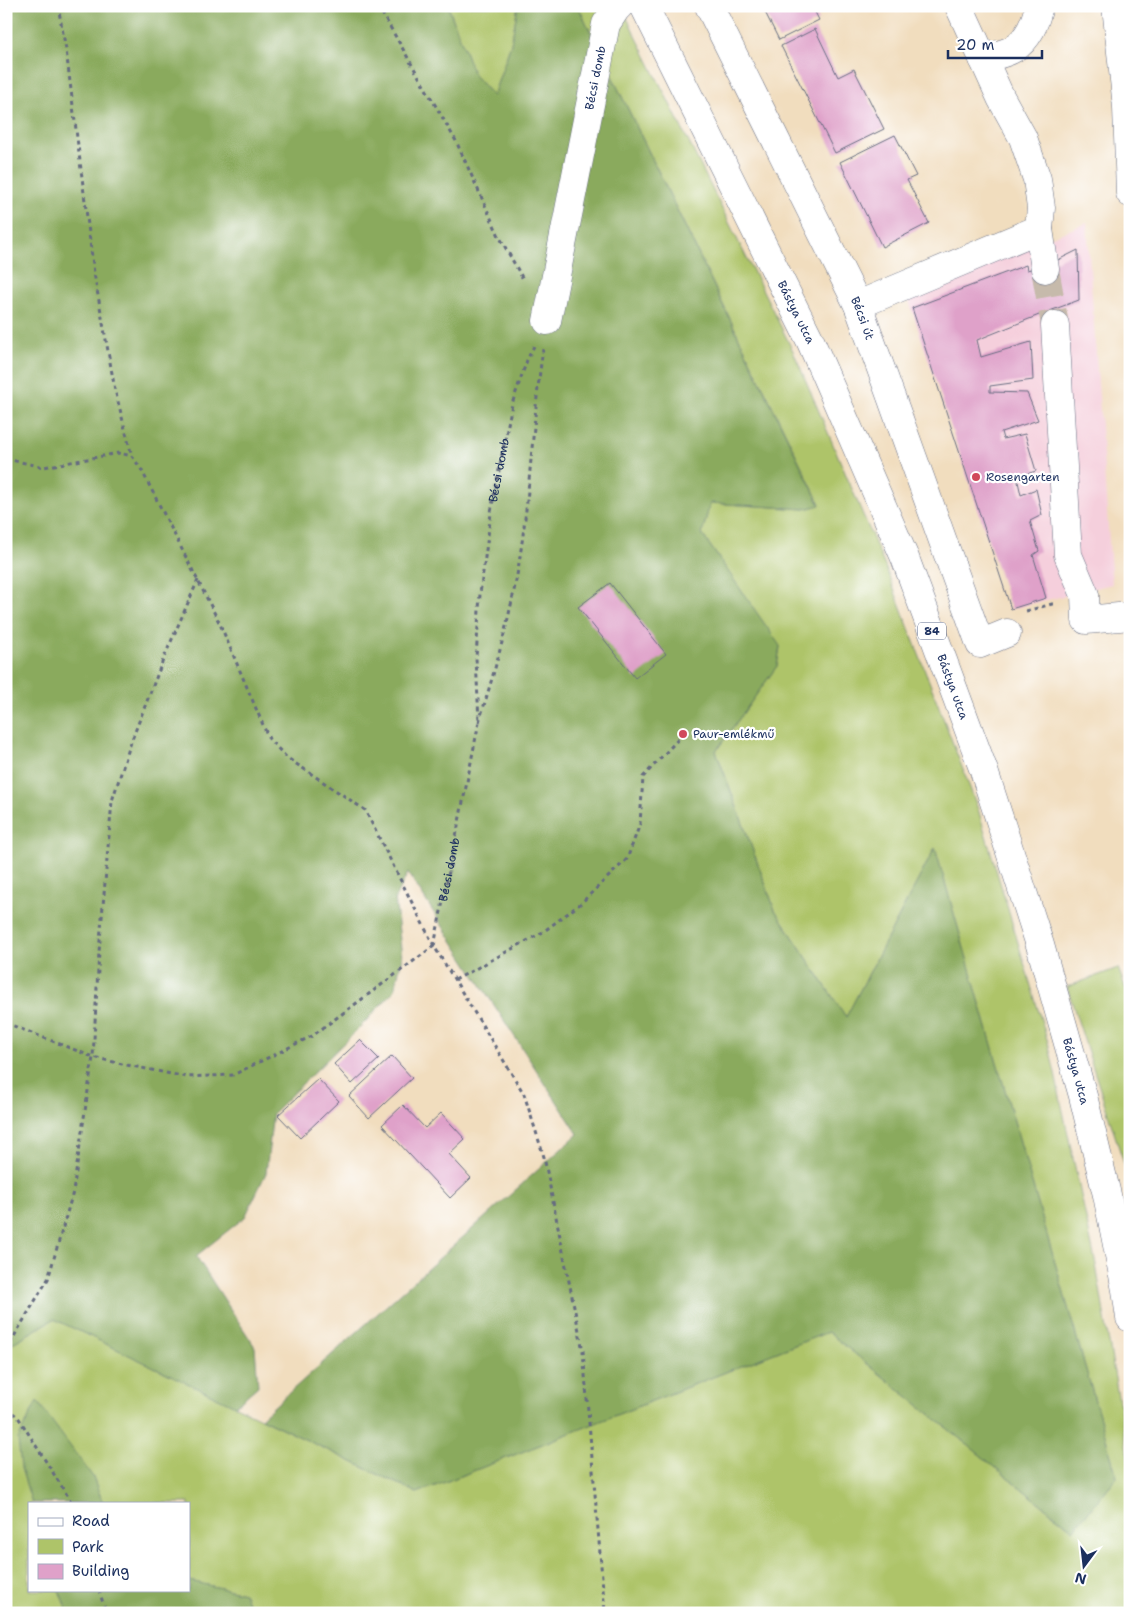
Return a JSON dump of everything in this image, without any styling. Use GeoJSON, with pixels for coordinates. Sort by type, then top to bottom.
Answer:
{"type":"FeatureCollection","features":[{"type":"Feature","properties":{"kind":"main road","name":"Bécsi domb"},"geometry":{"type":"LineString","coordinates":[[547,321],[606,24],[619,6]]}},
{"type":"Feature","properties":{"kind":"main road","name":"Bástya utca"},"geometry":{"type":"LineString","coordinates":[[644,6],[810,340],[905,558],[981,762],[1040,945],[1083,1096],[1107,1195],[1130,1318]]}},
{"type":"Feature","properties":{"kind":"main road","name":"Bécsi út"},"geometry":{"type":"LineString","coordinates":[[709,6],[858,305],[980,644],[1014,623]]}},
{"type":"Feature","properties":{"kind":"main road"},"geometry":{"type":"LineString","coordinates":[[959,6],[1001,98],[1023,138],[1038,189],[1041,208],[1039,229],[1045,269]]}},
{"type":"Feature","properties":{"kind":"main road"},"geometry":{"type":"LineString","coordinates":[[983,59],[1012,49],[1026,38],[1032,28],[1039,6]]}},
{"type":"Feature","properties":{"kind":"main road"},"geometry":{"type":"LineString","coordinates":[[1116,6],[1128,108],[1130,193]]}},
{"type":"Feature","properties":{"kind":"main road"},"geometry":{"type":"LineString","coordinates":[[858,305],[1039,229]]}},
{"type":"Feature","properties":{"kind":"main road"},"geometry":{"type":"LineString","coordinates":[[1055,325],[1068,556],[1085,595],[1086,620],[1130,616]]}},
{"type":"Feature","properties":{"kind":"path"},"geometry":{"type":"LineString","coordinates":[[58,6],[66,50],[94,273],[114,390],[132,456],[141,469],[220,624],[269,739],[286,757],[365,810],[434,946],[524,1094],[544,1157],[583,1351],[605,1613]]}},
{"type":"Feature","properties":{"kind":"path"},"geometry":{"type":"LineString","coordinates":[[378,6],[456,141],[499,236],[547,321],[538,385],[534,444],[517,574],[503,643],[478,722]]}},
{"type":"Feature","properties":{"kind":"path","name":"Bécsi domb"},"geometry":{"type":"LineString","coordinates":[[434,946],[478,722],[476,658],[479,603],[492,506],[512,404],[527,360],[547,321]]}},
{"type":"Feature","properties":{"kind":"path"},"geometry":{"type":"LineString","coordinates":[[6,459],[44,467],[119,453],[132,456]]}},
{"type":"Feature","properties":{"kind":"path"},"geometry":{"type":"LineString","coordinates":[[6,1350],[48,1279],[73,1192],[94,1057],[99,952],[112,801],[131,742],[163,660],[198,580]]}},
{"type":"Feature","properties":{"kind":"path"},"geometry":{"type":"LineString","coordinates":[[1014,623],[1085,595]]}},
{"type":"Feature","properties":{"kind":"path"},"geometry":{"type":"LineString","coordinates":[[455,980],[543,932],[580,904],[627,859],[640,824],[643,777],[683,734]]}},
{"type":"Feature","properties":{"kind":"path"},"geometry":{"type":"LineString","coordinates":[[6,1023],[94,1057],[122,1064],[186,1077],[233,1075],[312,1036],[434,946]]}},
{"type":"Feature","properties":{"kind":"path"},"geometry":{"type":"LineString","coordinates":[[6,1408],[18,1417],[71,1502]]}},
{"type":"Feature","properties":{"kind":"path"},"geometry":{"type":"LineString","coordinates":[[100,1592],[106,1613]]}},
{"type":"Feature","properties":{"kind":"shaded area"},"geometry":{"type":"Polygon","coordinates":[[[1087,223],[1112,584],[1011,609],[907,295],[1087,223]]]}},
{"type":"Feature","properties":{"kind":"green space"},"geometry":{"type":"Polygon","coordinates":[[[6,6],[448,6],[474,75],[493,96],[511,44],[518,6],[578,6],[820,505],[805,509],[710,503],[702,534],[780,646],[777,666],[716,751],[775,910],[846,1017],[935,848],[1117,1477],[1073,1530],[828,1332],[417,1493],[261,1418],[578,1134],[408,873],[395,898],[402,957],[395,990],[273,1113],[266,1173],[245,1217],[196,1256],[255,1347],[258,1386],[235,1406],[54,1319],[6,1347],[6,6]]]}},
{"type":"Feature","properties":{"kind":"green space"},"geometry":{"type":"Polygon","coordinates":[[[448,6],[518,6],[511,44],[493,96],[474,75],[448,6]]]}},
{"type":"Feature","properties":{"kind":"green space"},"geometry":{"type":"Polygon","coordinates":[[[578,6],[621,6],[794,353],[887,571],[978,809],[1049,1046],[1096,1265],[1130,1468],[1130,1613],[252,1613],[244,1593],[190,1581],[190,1502],[103,1502],[93,1477],[21,1468],[32,1502],[28,1502],[28,1592],[60,1592],[68,1613],[6,1613],[6,1347],[54,1319],[417,1493],[828,1332],[1073,1530],[1117,1477],[935,848],[846,1017],[775,910],[716,751],[777,666],[780,647],[702,534],[710,503],[805,509],[820,504],[578,6]]]}},
{"type":"Feature","properties":{"kind":"green space"},"geometry":{"type":"Polygon","coordinates":[[[1118,968],[1130,1000],[1130,1182],[1067,987],[1118,968]]]}},
{"type":"Feature","properties":{"kind":"green space"},"geometry":{"type":"Polygon","coordinates":[[[37,1401],[93,1477],[103,1502],[32,1502],[21,1468],[18,1439],[37,1401]]]}},
{"type":"Feature","properties":{"kind":"green space"},"geometry":{"type":"Polygon","coordinates":[[[190,1581],[244,1593],[252,1613],[68,1613],[60,1592],[190,1592],[190,1581]]]}},
{"type":"Feature","properties":{"kind":"building"},"geometry":{"type":"Polygon","coordinates":[[[762,6],[812,6],[819,20],[779,40],[762,6]]]}},
{"type":"Feature","properties":{"kind":"building"},"geometry":{"type":"Polygon","coordinates":[[[815,29],[838,77],[854,69],[884,129],[835,153],[781,46],[815,29]]]}},
{"type":"Feature","properties":{"kind":"building"},"geometry":{"type":"Polygon","coordinates":[[[895,135],[916,176],[907,180],[929,223],[882,247],[840,162],[895,135]]]}},
{"type":"Feature","properties":{"kind":"building"},"geometry":{"type":"Polygon","coordinates":[[[1078,250],[1079,300],[977,340],[981,357],[1031,342],[1033,380],[990,386],[990,392],[1027,393],[1038,420],[1001,432],[1003,439],[1025,434],[1036,471],[1017,477],[1021,495],[1036,489],[1042,515],[1030,521],[1039,551],[1033,555],[1046,598],[1011,609],[912,308],[1026,265],[1027,270],[1052,263],[1078,250]]]}},
{"type":"Feature","properties":{"kind":"building"},"geometry":{"type":"Polygon","coordinates":[[[610,583],[666,654],[635,678],[578,607],[610,583]]]}},
{"type":"Feature","properties":{"kind":"building"},"geometry":{"type":"Polygon","coordinates":[[[360,1040],[379,1059],[352,1084],[334,1064],[360,1040]]]}},
{"type":"Feature","properties":{"kind":"building"},"geometry":{"type":"Polygon","coordinates":[[[392,1056],[412,1078],[369,1118],[349,1096],[392,1056]]]}},
{"type":"Feature","properties":{"kind":"building"},"geometry":{"type":"Polygon","coordinates":[[[318,1079],[339,1101],[300,1138],[278,1115],[318,1079]]]}},
{"type":"Feature","properties":{"kind":"building"},"geometry":{"type":"Polygon","coordinates":[[[403,1105],[425,1128],[441,1113],[465,1139],[449,1154],[471,1178],[450,1198],[382,1125],[403,1105]]]}},
{"type":"Feature","properties":{"kind":"tunnel"},"geometry":{"type":"LineString","coordinates":[[1045,269],[1055,325]]}},
{"type":"Feature","properties":{"kind":"place","name":"Rosengarten"},"geometry":{"type":"Point","coordinates":[976,477]}},
{"type":"Feature","properties":{"kind":"place","name":"Paur-emlékmű"},"geometry":{"type":"Point","coordinates":[683,734]}}]}
